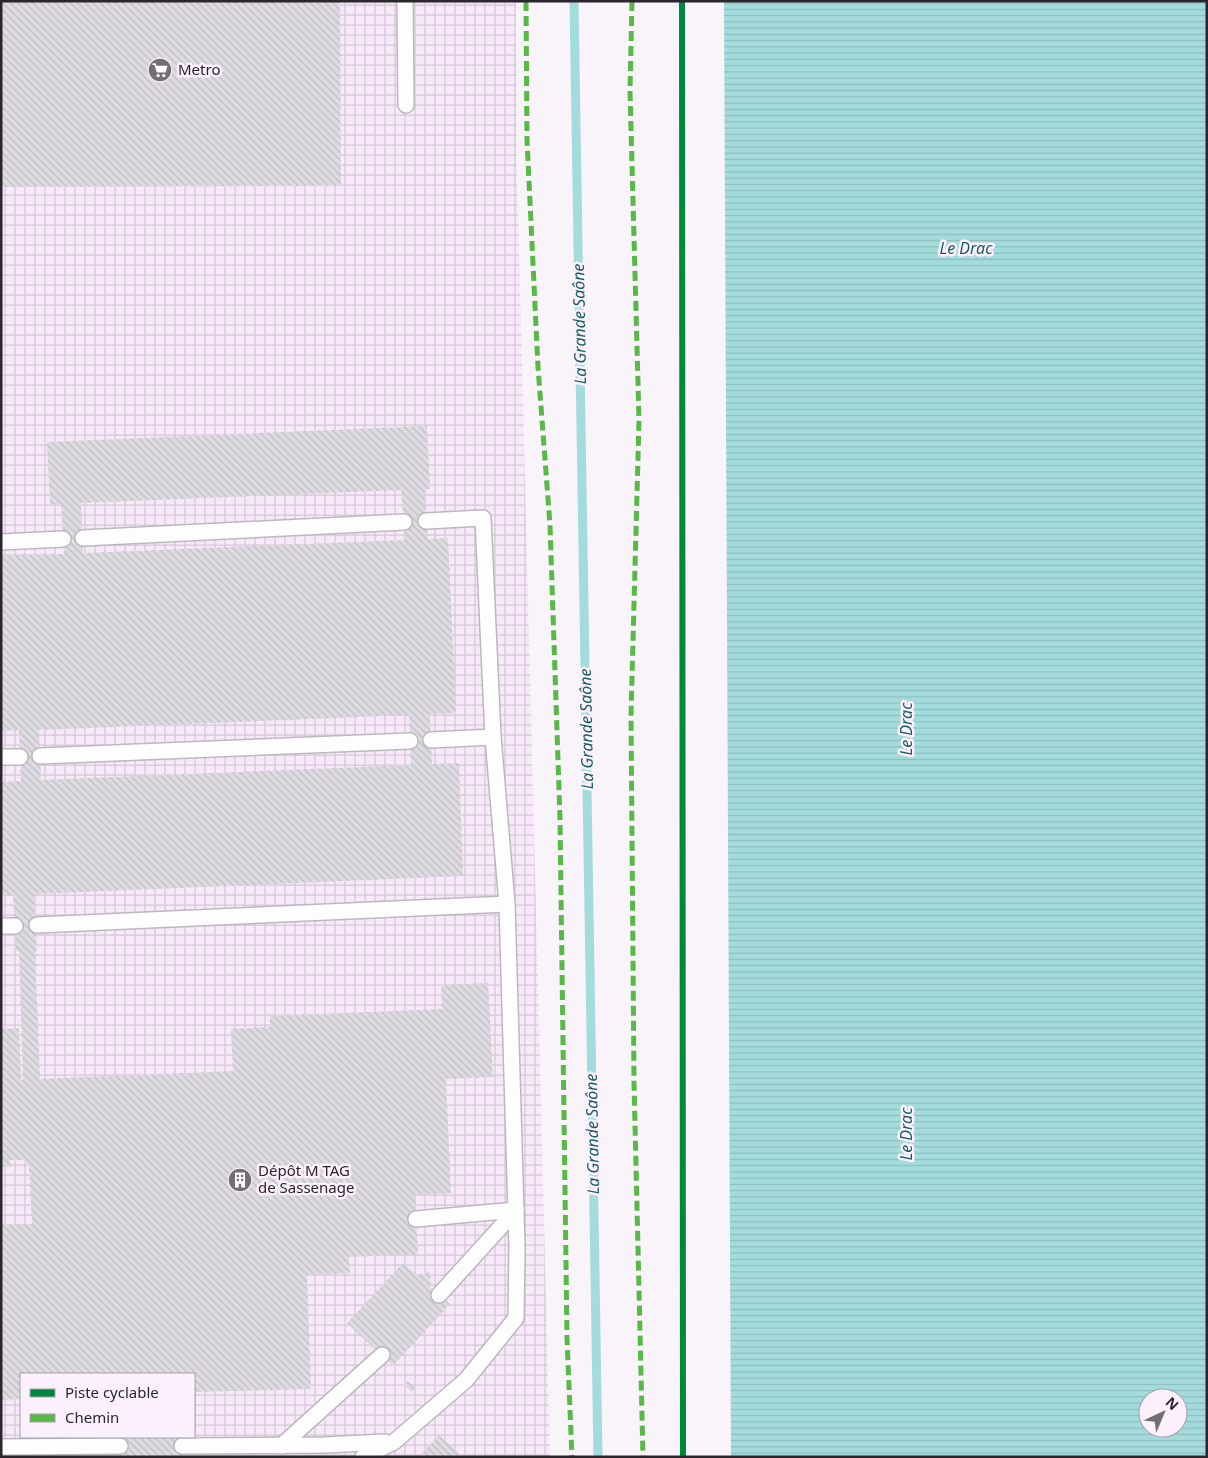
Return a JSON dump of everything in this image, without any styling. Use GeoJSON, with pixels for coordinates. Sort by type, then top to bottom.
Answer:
{"type":"FeatureCollection","features":[{"type":"Feature","properties":{"kind":"lane"},"geometry":{"type":"LineString","coordinates":[[405,1],[406,105]]}},
{"type":"Feature","properties":{"kind":"lane"},"geometry":{"type":"LineString","coordinates":[[363,1457],[394,1442],[466,1380],[516,1318],[516,1210],[507,904],[494,738],[483,518],[426,521]]}},
{"type":"Feature","properties":{"kind":"lane"},"geometry":{"type":"LineString","coordinates":[[83,538],[404,522]]}},
{"type":"Feature","properties":{"kind":"lane"},"geometry":{"type":"LineString","coordinates":[[1,542],[63,539]]}},
{"type":"Feature","properties":{"kind":"lane"},"geometry":{"type":"LineString","coordinates":[[432,740],[494,738]]}},
{"type":"Feature","properties":{"kind":"lane"},"geometry":{"type":"LineString","coordinates":[[40,756],[410,741]]}},
{"type":"Feature","properties":{"kind":"lane"},"geometry":{"type":"LineString","coordinates":[[1,757],[20,757]]}},
{"type":"Feature","properties":{"kind":"lane"},"geometry":{"type":"LineString","coordinates":[[37,925],[507,904]]}},
{"type":"Feature","properties":{"kind":"lane"},"geometry":{"type":"LineString","coordinates":[[416,1219],[516,1210]]}},
{"type":"Feature","properties":{"kind":"lane"},"geometry":{"type":"LineString","coordinates":[[440,1295],[516,1210]]}},
{"type":"Feature","properties":{"kind":"lane"},"geometry":{"type":"LineString","coordinates":[[281,1446],[382,1355]]}},
{"type":"Feature","properties":{"kind":"lane"},"geometry":{"type":"LineString","coordinates":[[182,1446],[281,1446],[394,1442]]}},
{"type":"Feature","properties":{"kind":"lane"},"geometry":{"type":"LineString","coordinates":[[1,1448],[120,1446]]}},
{"type":"Feature","properties":{"kind":"shaded area"},"geometry":{"type":"Polygon","coordinates":[[[1,1],[516,1],[517,171],[550,1457],[1,1457],[1,1]]]}},
{"type":"Feature","properties":{"kind":"water","name":"Le Drac"},"geometry":{"type":"Polygon","coordinates":[[[724,1],[1207,1],[1207,1457],[731,1457],[724,1]]]}},
{"type":"Feature","properties":{"kind":"building","name":"Metro"},"geometry":{"type":"Polygon","coordinates":[[[1,1],[340,1],[341,186],[1,187],[1,1]]]}},
{"type":"Feature","properties":{"kind":"building"},"geometry":{"type":"Polygon","coordinates":[[[427,426],[430,489],[424,489],[428,539],[448,538],[456,713],[430,714],[432,764],[459,763],[463,876],[34,894],[40,1079],[233,1071],[231,1029],[270,1027],[270,1016],[442,1009],[441,985],[488,983],[493,1077],[446,1079],[451,1193],[415,1195],[418,1254],[349,1257],[350,1273],[307,1275],[311,1389],[195,1392],[195,1373],[20,1373],[20,1399],[1,1400],[1,1225],[32,1224],[29,1166],[26,1166],[25,1160],[10,1160],[11,1167],[1,1167],[1,1029],[19,1028],[21,1080],[23,1080],[19,951],[16,951],[13,895],[1,895],[1,782],[21,781],[19,730],[1,731],[1,556],[64,554],[61,504],[50,504],[47,442],[427,426]],[[401,490],[81,503],[83,553],[405,540],[401,490]],[[409,715],[39,730],[41,780],[411,765],[409,715]]]}},
{"type":"Feature","properties":{"kind":"building"},"geometry":{"type":"Polygon","coordinates":[[[403,1263],[418,1276],[421,1273],[425,1275],[428,1271],[433,1276],[429,1279],[432,1283],[429,1286],[450,1304],[393,1366],[347,1323],[403,1263]]]}},
{"type":"Feature","properties":{"kind":"building"},"geometry":{"type":"Polygon","coordinates":[[[408,1381],[415,1388],[412,1392],[404,1385],[408,1381]]]}},
{"type":"Feature","properties":{"kind":"building"},"geometry":{"type":"Polygon","coordinates":[[[439,1435],[463,1457],[425,1457],[421,1454],[439,1435]]]}},
{"type":"Feature","properties":{"kind":"building"},"geometry":{"type":"Polygon","coordinates":[[[120,1438],[182,1438],[182,1457],[120,1457],[120,1438]]]}},
{"type":"Feature","properties":{"kind":"waterway","name":"La Grande Saône"},"geometry":{"type":"LineString","coordinates":[[574,1],[598,1457]]}},
{"type":"Feature","properties":{"kind":"marked path"},"geometry":{"type":"LineString","coordinates":[[526,1],[527,140],[538,367],[550,525],[560,819],[567,1339],[572,1457]]}},
{"type":"Feature","properties":{"kind":"marked path"},"geometry":{"type":"LineString","coordinates":[[632,1],[630,91],[639,420],[631,715],[634,1082],[643,1457]]}},
{"type":"Feature","properties":{"kind":"cycle path"},"geometry":{"type":"LineString","coordinates":[[682,1],[683,1457]]}},
{"type":"Feature","properties":{"kind":"place","name":"Metro"},"geometry":{"type":"Point","coordinates":[160,70]}},
{"type":"Feature","properties":{"kind":"place","name":"Dépôt M TAG de Sassenage"},"geometry":{"type":"Point","coordinates":[240,1180]}}]}
